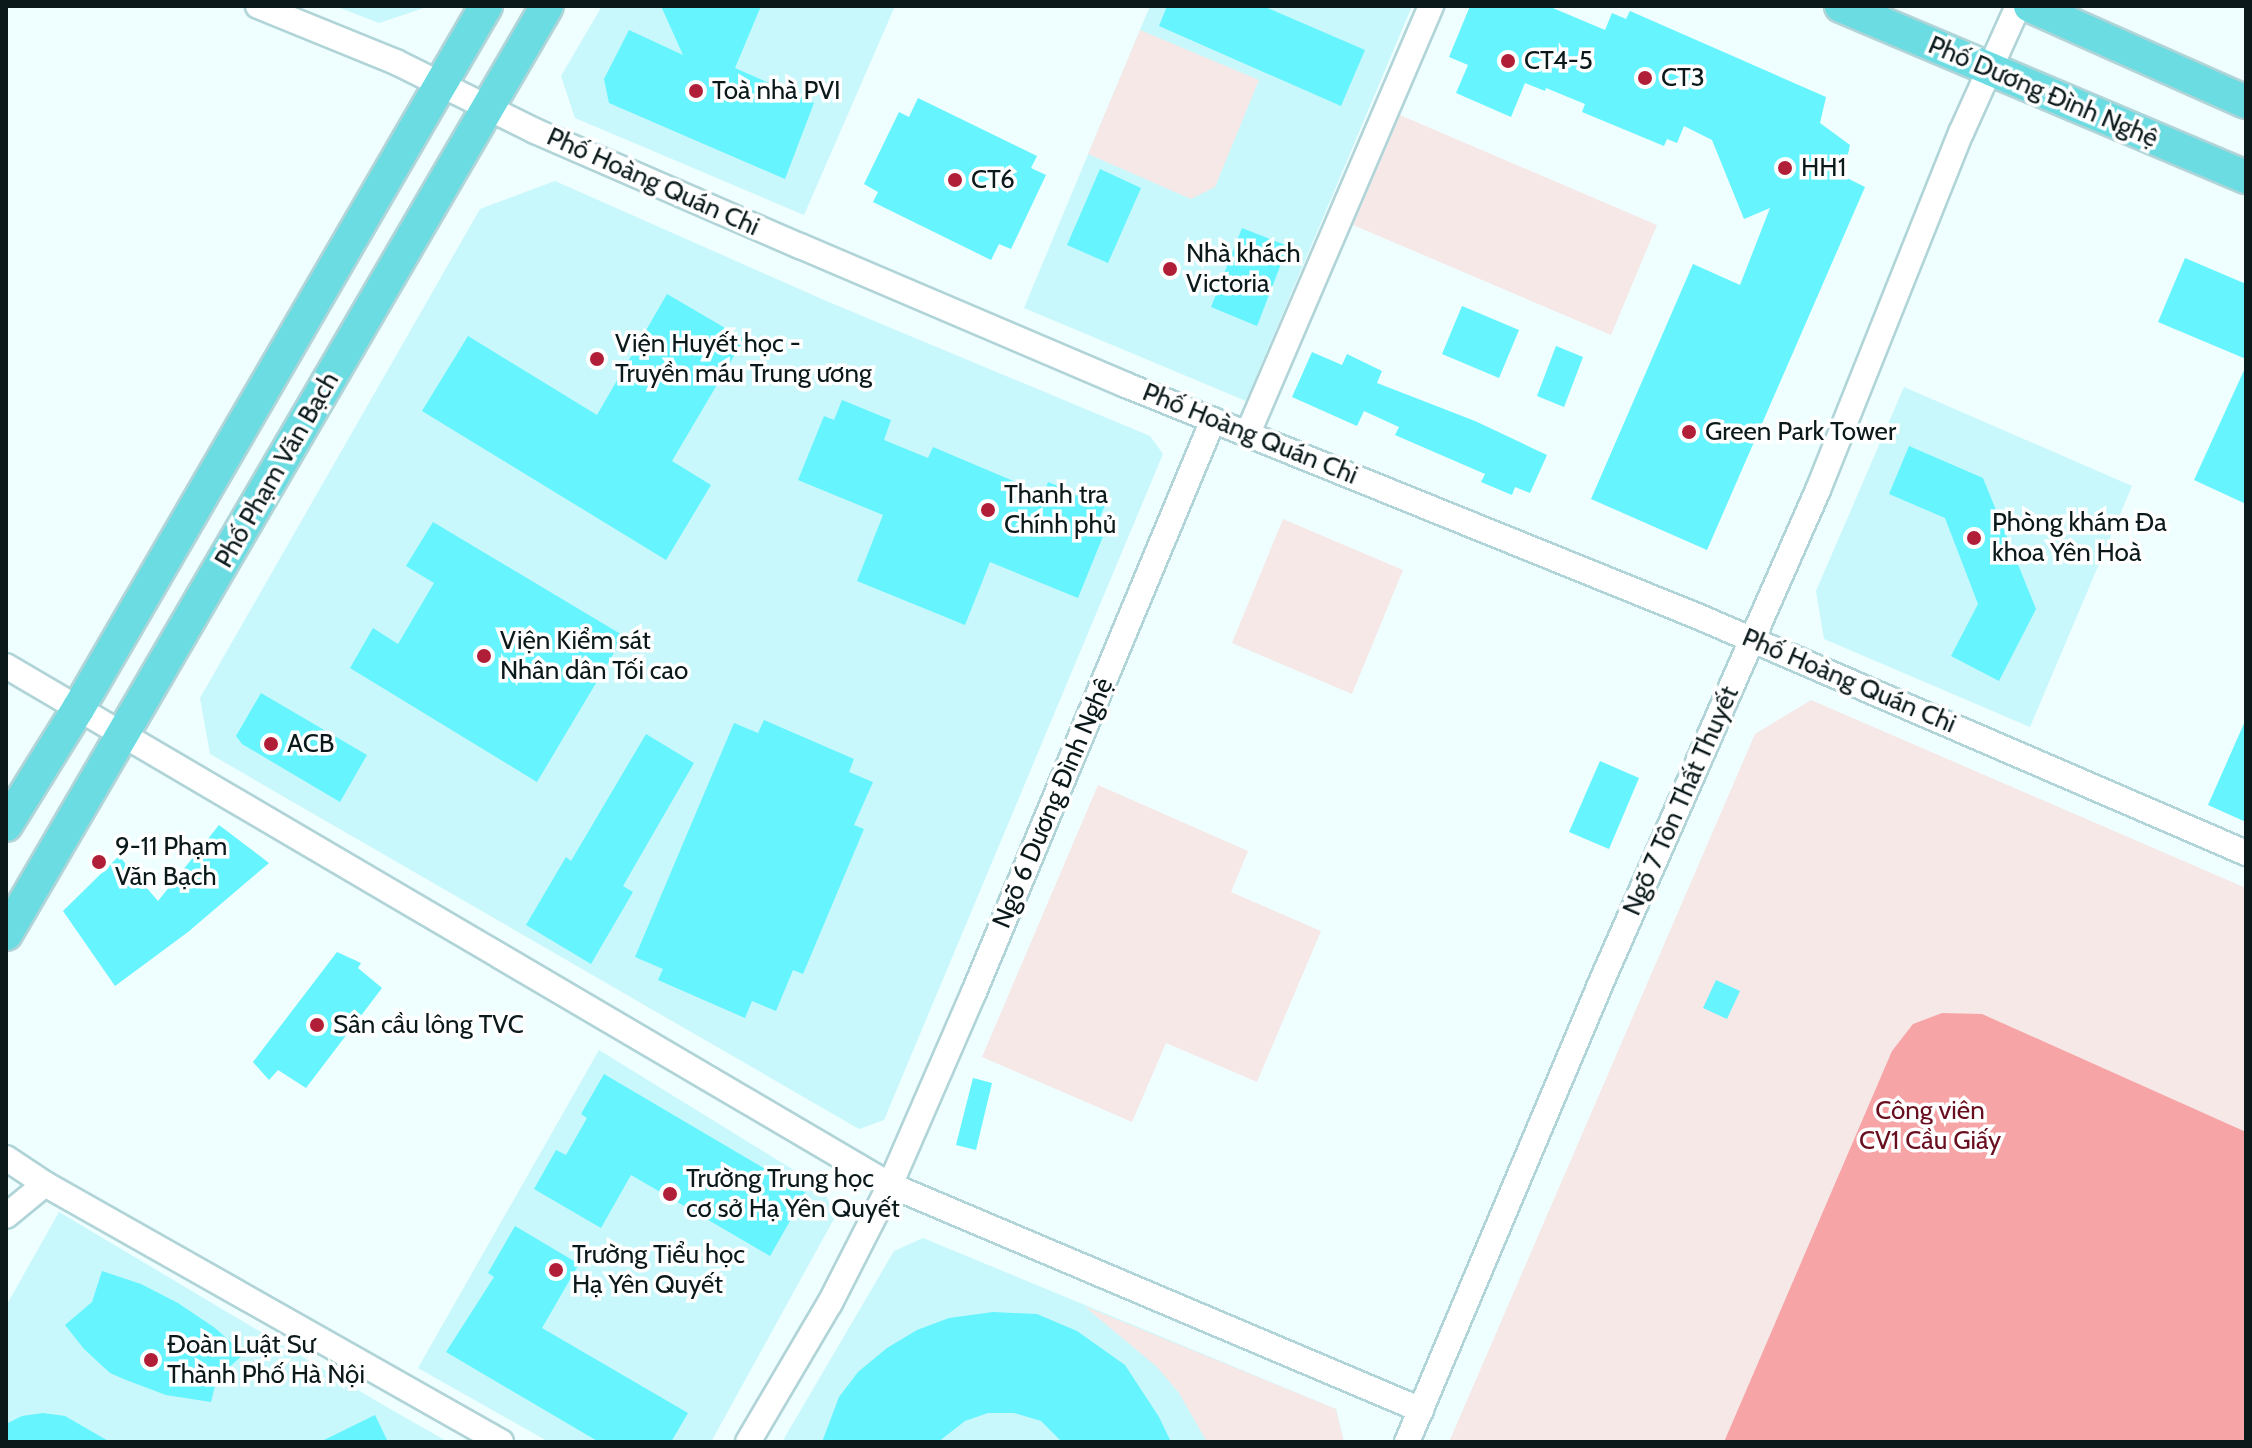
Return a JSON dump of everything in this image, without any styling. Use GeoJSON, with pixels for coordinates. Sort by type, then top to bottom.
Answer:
{"type":"FeatureCollection","features":[{"type":"Feature","properties":{"kind":"main road","name":"Phố Phạm Văn Bạch"},"geometry":{"type":"LineString","coordinates":[[6,825],[78,709],[486,6]]}},
{"type":"Feature","properties":{"kind":"main road","name":"Phố Phạm Văn Bạch"},"geometry":{"type":"LineString","coordinates":[[6,934],[547,6]]}},
{"type":"Feature","properties":{"kind":"main road","name":"Phố Dương Đình Nghệ"},"geometry":{"type":"LineString","coordinates":[[1841,6],[2246,177]]}},
{"type":"Feature","properties":{"kind":"main road"},"geometry":{"type":"LineString","coordinates":[[2030,6],[2246,102]]}},
{"type":"Feature","properties":{"kind":"street","name":"Phố Hoàng Quán Chi"},"geometry":{"type":"LineString","coordinates":[[258,6],[443,84],[489,108],[800,246],[1213,420],[1752,640],[2246,853]]}},
{"type":"Feature","properties":{"kind":"street"},"geometry":{"type":"LineString","coordinates":[[1248,433],[1431,6]]}},
{"type":"Feature","properties":{"kind":"street","name":"Ngõ 7 Tôn Thất Thuyết"},"geometry":{"type":"LineString","coordinates":[[1407,1442],[1593,1001],[1818,490],[2018,6]]}},
{"type":"Feature","properties":{"kind":"street","name":"Ngõ 6 Dương Đình Nghệ"},"geometry":{"type":"LineString","coordinates":[[748,1442],[830,1303],[890,1185],[1213,420]]}},
{"type":"Feature","properties":{"kind":"street"},"geometry":{"type":"LineString","coordinates":[[6,666],[890,1185],[1421,1410]]}},
{"type":"Feature","properties":{"kind":"street"},"geometry":{"type":"LineString","coordinates":[[6,1158],[45,1184],[501,1442]]}},
{"type":"Feature","properties":{"kind":"street"},"geometry":{"type":"LineString","coordinates":[[6,1216],[45,1184]]}},
{"type":"Feature","properties":{"kind":"shaded area"},"geometry":{"type":"Polygon","coordinates":[[[335,6],[430,6],[379,23],[335,6]]]}},
{"type":"Feature","properties":{"kind":"shaded area"},"geometry":{"type":"Polygon","coordinates":[[[602,6],[895,6],[804,215],[575,118],[561,76],[602,6]]]}},
{"type":"Feature","properties":{"kind":"shaded area"},"geometry":{"type":"Polygon","coordinates":[[[1150,6],[1412,6],[1246,401],[1024,308],[1150,6]]]}},
{"type":"Feature","properties":{"kind":"shaded area"},"geometry":{"type":"Polygon","coordinates":[[[555,181],[824,300],[1150,436],[1163,454],[884,1120],[859,1129],[210,754],[200,698],[480,209],[555,181]]]}},
{"type":"Feature","properties":{"kind":"shaded area","name":"Phòng khám Đa khoa Yên Hoà"},"geometry":{"type":"Polygon","coordinates":[[[1904,387],[2132,486],[2030,727],[1824,639],[1816,591],[1904,387]]]}},
{"type":"Feature","properties":{"kind":"shaded area"},"geometry":{"type":"Polygon","coordinates":[[[1942,1013],[1982,1014],[2246,1132],[2246,1442],[1724,1442],[1892,1051],[1913,1024],[1942,1013]]]}},
{"type":"Feature","properties":{"kind":"shaded area"},"geometry":{"type":"Polygon","coordinates":[[[599,1050],[823,1188],[835,1217],[711,1442],[549,1442],[418,1368],[599,1050]]]}},
{"type":"Feature","properties":{"kind":"shaded area"},"geometry":{"type":"Polygon","coordinates":[[[59,1212],[448,1442],[6,1442],[6,1306],[59,1212]]]}},
{"type":"Feature","properties":{"kind":"shaded area"},"geometry":{"type":"Polygon","coordinates":[[[923,1238],[1336,1409],[1344,1442],[782,1442],[894,1251],[923,1238]]]}},
{"type":"Feature","properties":{"kind":"green space"},"geometry":{"type":"Polygon","coordinates":[[[1140,30],[1259,80],[1215,187],[1191,199],[1088,154],[1140,30]]]}},
{"type":"Feature","properties":{"kind":"green space"},"geometry":{"type":"Polygon","coordinates":[[[1400,115],[1657,225],[1611,335],[1353,225],[1400,115]]]}},
{"type":"Feature","properties":{"kind":"green space"},"geometry":{"type":"Polygon","coordinates":[[[1283,519],[1403,570],[1352,694],[1232,643],[1283,519]]]}},
{"type":"Feature","properties":{"kind":"green space","name":"Công viên CV1 Cầu Giấy"},"geometry":{"type":"Polygon","coordinates":[[[1811,700],[2246,888],[2246,1442],[1449,1442],[1755,734],[1811,700]]]}},
{"type":"Feature","properties":{"kind":"green space"},"geometry":{"type":"Polygon","coordinates":[[[1098,785],[1248,851],[1231,892],[1321,931],[1257,1082],[1166,1043],[1132,1122],[982,1057],[1098,785]]]}},
{"type":"Feature","properties":{"kind":"green space"},"geometry":{"type":"Polygon","coordinates":[[[1084,1306],[1336,1409],[1344,1442],[1207,1442],[1179,1393],[1157,1367],[1084,1306]]]}},
{"type":"Feature","properties":{"kind":"building","name":"Toà nhà PVI"},"geometry":{"type":"Polygon","coordinates":[[[661,6],[761,6],[735,68],[814,103],[785,179],[609,103],[604,79],[629,30],[683,55],[661,6]]]}},
{"type":"Feature","properties":{"kind":"building"},"geometry":{"type":"Polygon","coordinates":[[[1167,6],[1263,6],[1365,50],[1341,106],[1159,26],[1167,6]]]}},
{"type":"Feature","properties":{"kind":"building"},"geometry":{"type":"Polygon","coordinates":[[[1470,6],[1548,6],[1605,30],[1612,13],[1626,19],[1630,11],[1826,97],[1820,123],[1850,145],[1843,176],[1865,187],[1707,550],[1591,499],[1693,264],[1740,285],[1770,208],[1744,219],[1712,140],[1684,126],[1677,143],[1667,139],[1664,146],[1582,112],[1585,104],[1546,88],[1545,91],[1525,83],[1511,117],[1456,93],[1468,65],[1449,57],[1470,6]]]}},
{"type":"Feature","properties":{"kind":"building","name":"CT6"},"geometry":{"type":"Polygon","coordinates":[[[918,98],[1037,156],[1031,168],[1046,175],[1011,249],[999,244],[991,260],[873,202],[878,192],[864,184],[899,112],[909,117],[918,98]]]}},
{"type":"Feature","properties":{"kind":"building"},"geometry":{"type":"Polygon","coordinates":[[[1100,169],[1141,188],[1108,263],[1067,245],[1100,169]]]}},
{"type":"Feature","properties":{"kind":"building"},"geometry":{"type":"Polygon","coordinates":[[[1242,228],[1288,246],[1257,326],[1211,307],[1242,228]]]}},
{"type":"Feature","properties":{"kind":"building"},"geometry":{"type":"Polygon","coordinates":[[[2185,258],[2246,284],[2246,359],[2158,322],[2185,258]]]}},
{"type":"Feature","properties":{"kind":"building"},"geometry":{"type":"Polygon","coordinates":[[[667,294],[744,339],[672,461],[711,485],[666,560],[422,411],[468,336],[597,415],[667,294]]]}},
{"type":"Feature","properties":{"kind":"building"},"geometry":{"type":"Polygon","coordinates":[[[1462,306],[1519,330],[1499,378],[1442,354],[1462,306]]]}},
{"type":"Feature","properties":{"kind":"building"},"geometry":{"type":"Polygon","coordinates":[[[1556,346],[1583,357],[1564,407],[1537,396],[1556,346]]]}},
{"type":"Feature","properties":{"kind":"building"},"geometry":{"type":"Polygon","coordinates":[[[1312,352],[1342,365],[1347,354],[1382,371],[1377,383],[1475,421],[1547,455],[1530,493],[1515,487],[1512,495],[1481,482],[1485,474],[1395,435],[1399,427],[1364,411],[1357,426],[1292,397],[1312,352]]]}},
{"type":"Feature","properties":{"kind":"building"},"geometry":{"type":"Polygon","coordinates":[[[2246,366],[2246,504],[2194,480],[2246,366]]]}},
{"type":"Feature","properties":{"kind":"building","name":"Thanh tra Chính phủ"},"geometry":{"type":"Polygon","coordinates":[[[842,400],[891,420],[884,440],[928,458],[933,447],[1044,494],[1048,482],[1105,505],[1097,525],[1106,529],[1078,598],[990,562],[965,625],[857,581],[883,515],[798,480],[824,416],[834,420],[842,400]]]}},
{"type":"Feature","properties":{"kind":"building"},"geometry":{"type":"Polygon","coordinates":[[[1909,446],[1983,478],[2036,609],[1999,681],[1951,656],[1978,604],[1945,518],[1889,494],[1909,446]]]}},
{"type":"Feature","properties":{"kind":"building","name":"Viện Kiểm sát Nhân dân Tối cao"},"geometry":{"type":"Polygon","coordinates":[[[433,522],[624,636],[537,782],[350,668],[373,628],[398,644],[434,583],[406,566],[433,522]]]}},
{"type":"Feature","properties":{"kind":"building"},"geometry":{"type":"Polygon","coordinates":[[[261,693],[367,755],[340,802],[242,744],[236,736],[261,693]]]}},
{"type":"Feature","properties":{"kind":"building"},"geometry":{"type":"Polygon","coordinates":[[[2246,719],[2246,822],[2208,805],[2246,719]]]}},
{"type":"Feature","properties":{"kind":"building"},"geometry":{"type":"Polygon","coordinates":[[[764,720],[854,759],[849,772],[873,782],[854,825],[864,829],[803,974],[793,970],[776,1011],[752,1001],[745,1018],[658,980],[663,969],[635,957],[734,723],[758,733],[764,720]]]}},
{"type":"Feature","properties":{"kind":"building"},"geometry":{"type":"Polygon","coordinates":[[[646,734],[694,763],[623,886],[633,892],[591,964],[526,925],[566,857],[571,861],[646,734]]]}},
{"type":"Feature","properties":{"kind":"building"},"geometry":{"type":"Polygon","coordinates":[[[1600,761],[1639,778],[1609,849],[1569,832],[1600,761]]]}},
{"type":"Feature","properties":{"kind":"building"},"geometry":{"type":"Polygon","coordinates":[[[219,825],[269,863],[188,932],[115,986],[63,911],[119,856],[158,901],[219,825]]]}},
{"type":"Feature","properties":{"kind":"building","name":"Sân cầu lông TVC"},"geometry":{"type":"Polygon","coordinates":[[[337,952],[361,963],[358,968],[382,988],[306,1088],[278,1070],[269,1080],[253,1062],[337,952]]]}},
{"type":"Feature","properties":{"kind":"building"},"geometry":{"type":"Polygon","coordinates":[[[1716,980],[1740,991],[1727,1019],[1703,1008],[1716,980]]]}},
{"type":"Feature","properties":{"kind":"building"},"geometry":{"type":"Polygon","coordinates":[[[604,1074],[806,1193],[770,1256],[631,1175],[601,1228],[534,1189],[556,1150],[566,1155],[587,1118],[581,1114],[604,1074]]]}},
{"type":"Feature","properties":{"kind":"building"},"geometry":{"type":"Polygon","coordinates":[[[973,1078],[992,1083],[976,1150],[956,1145],[973,1078]]]}},
{"type":"Feature","properties":{"kind":"building"},"geometry":{"type":"Polygon","coordinates":[[[515,1226],[579,1264],[542,1328],[688,1413],[671,1442],[599,1442],[446,1352],[494,1277],[488,1273],[515,1226]]]}},
{"type":"Feature","properties":{"kind":"building"},"geometry":{"type":"Polygon","coordinates":[[[102,1271],[141,1284],[178,1303],[215,1328],[244,1354],[217,1378],[211,1402],[166,1395],[126,1380],[110,1373],[84,1349],[65,1325],[92,1302],[102,1271]]]}},
{"type":"Feature","properties":{"kind":"building"},"geometry":{"type":"Polygon","coordinates":[[[993,1312],[1037,1314],[1077,1331],[1125,1365],[1159,1417],[1171,1442],[1062,1442],[1041,1421],[1014,1413],[988,1413],[965,1421],[938,1442],[822,1442],[839,1397],[858,1372],[887,1348],[917,1330],[949,1318],[993,1312]]]}},
{"type":"Feature","properties":{"kind":"building"},"geometry":{"type":"Polygon","coordinates":[[[43,1413],[65,1416],[110,1442],[6,1442],[6,1424],[22,1416],[43,1413]]]}},
{"type":"Feature","properties":{"kind":"building"},"geometry":{"type":"Polygon","coordinates":[[[375,1415],[388,1442],[320,1442],[375,1415]]]}},
{"type":"Feature","properties":{"kind":"place","name":"CT4-5"},"geometry":{"type":"Point","coordinates":[1508,61]}},
{"type":"Feature","properties":{"kind":"place","name":"CT3"},"geometry":{"type":"Point","coordinates":[1645,78]}},
{"type":"Feature","properties":{"kind":"place","name":"Toà nhà PVI"},"geometry":{"type":"Point","coordinates":[696,91]}},
{"type":"Feature","properties":{"kind":"place","name":"HH1"},"geometry":{"type":"Point","coordinates":[1785,168]}},
{"type":"Feature","properties":{"kind":"place","name":"CT6"},"geometry":{"type":"Point","coordinates":[955,180]}},
{"type":"Feature","properties":{"kind":"place","name":"Nhà khách Victoria"},"geometry":{"type":"Point","coordinates":[1170,269]}},
{"type":"Feature","properties":{"kind":"place","name":"Viện Huyết học - Truyền máu Trung ương"},"geometry":{"type":"Point","coordinates":[597,359]}},
{"type":"Feature","properties":{"kind":"place","name":"Green Park Tower"},"geometry":{"type":"Point","coordinates":[1689,432]}},
{"type":"Feature","properties":{"kind":"place","name":"Thanh tra Chính phủ"},"geometry":{"type":"Point","coordinates":[988,510]}},
{"type":"Feature","properties":{"kind":"place","name":"Phòng khám Đa khoa Yên Hoà"},"geometry":{"type":"Point","coordinates":[1974,538]}},
{"type":"Feature","properties":{"kind":"place","name":"Viện Kiểm sát Nhân dân Tối cao"},"geometry":{"type":"Point","coordinates":[484,656]}},
{"type":"Feature","properties":{"kind":"place","name":"ACB"},"geometry":{"type":"Point","coordinates":[271,744]}},
{"type":"Feature","properties":{"kind":"place","name":"9-11 Phạm Văn Bạch"},"geometry":{"type":"Point","coordinates":[99,862]}},
{"type":"Feature","properties":{"kind":"place","name":"Sân cầu lông TVC"},"geometry":{"type":"Point","coordinates":[317,1025]}},
{"type":"Feature","properties":{"kind":"place","name":"Trường Trung học cơ sở Hạ Yên Quyết"},"geometry":{"type":"Point","coordinates":[670,1194]}},
{"type":"Feature","properties":{"kind":"place","name":"Trường Tiểu học Hạ Yên Quyết"},"geometry":{"type":"Point","coordinates":[556,1270]}},
{"type":"Feature","properties":{"kind":"place","name":"Đoàn Luật Sư Thành Phố Hà Nội"},"geometry":{"type":"Point","coordinates":[151,1360]}}]}
